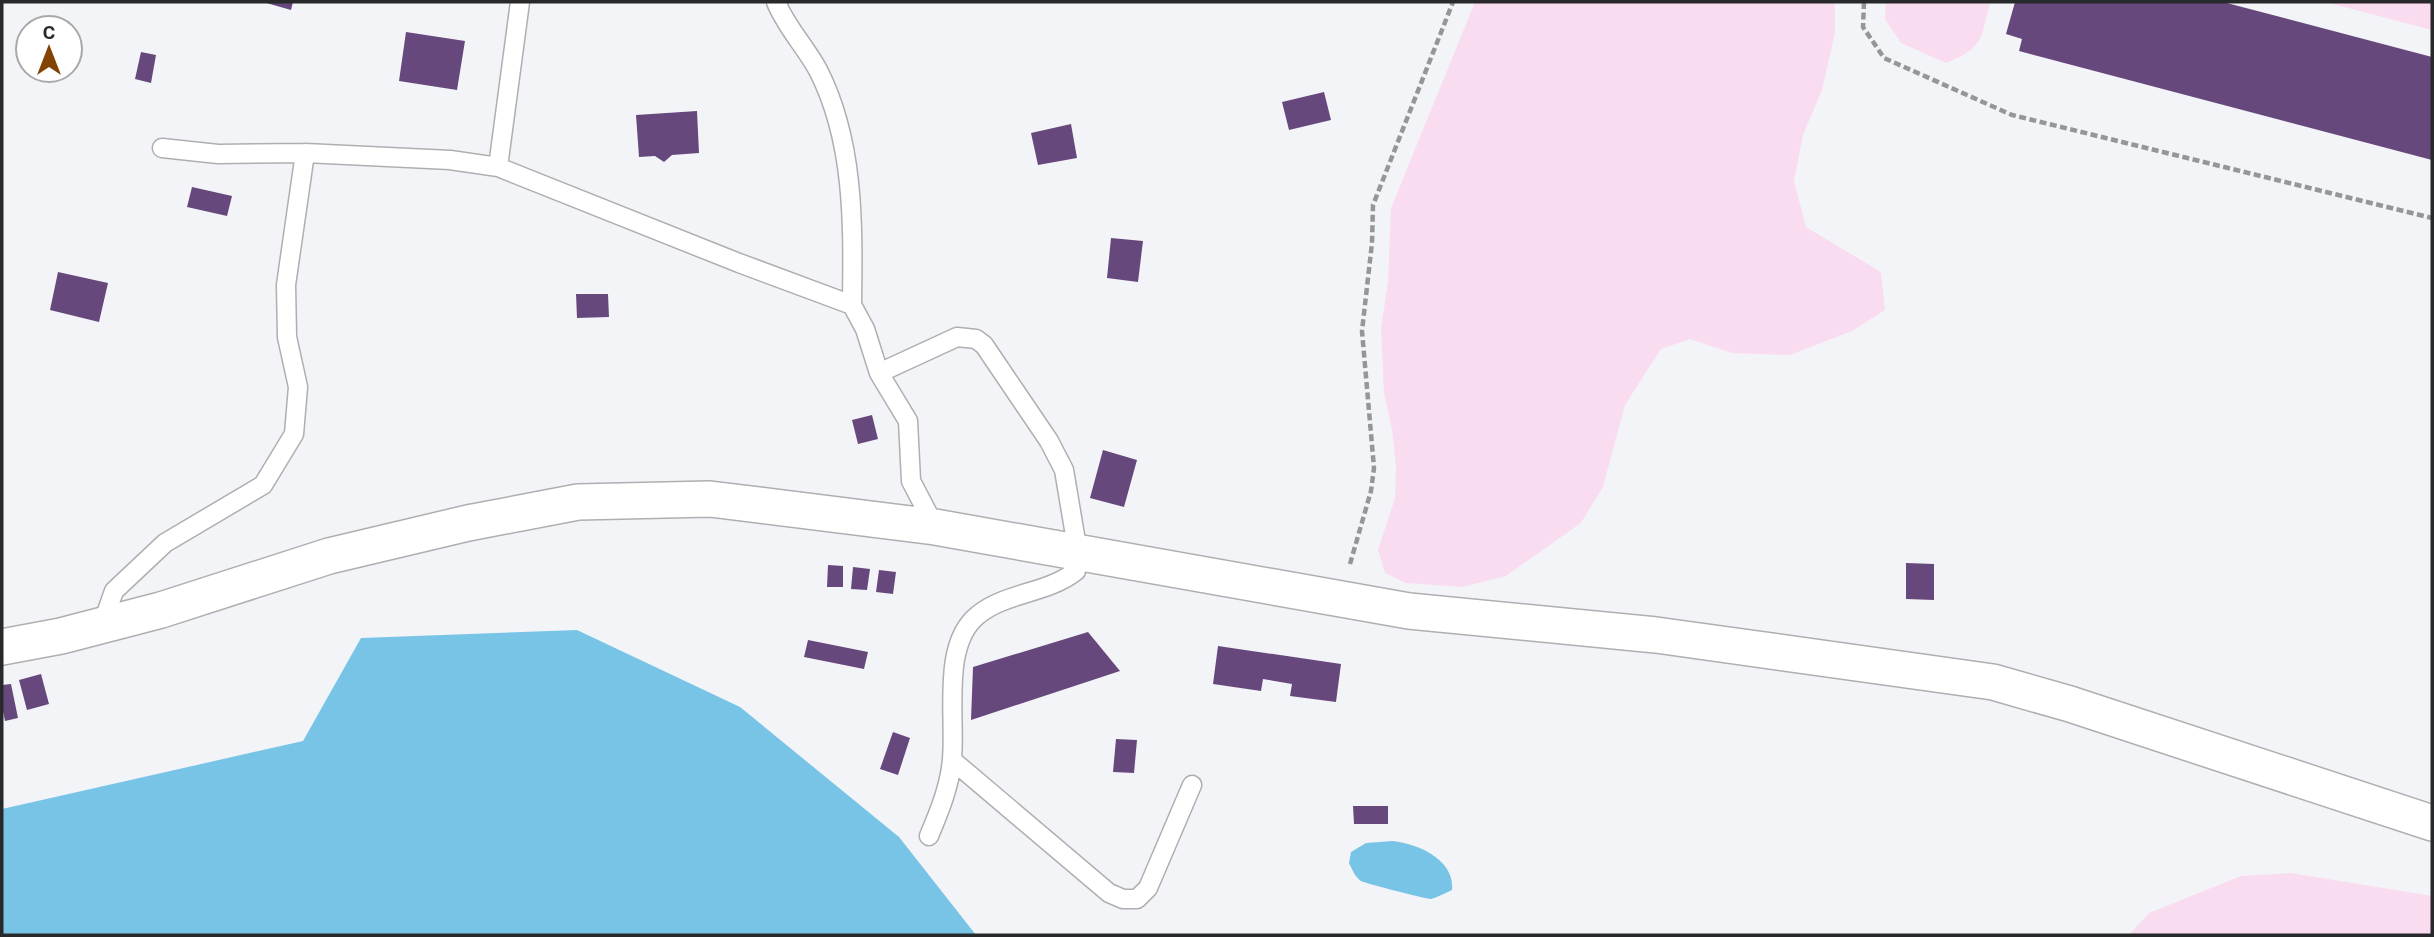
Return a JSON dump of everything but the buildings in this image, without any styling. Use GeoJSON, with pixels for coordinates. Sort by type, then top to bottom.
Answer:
{"type":"FeatureCollection","features":[{"type":"Feature","properties":{"kind":"street"},"geometry":{"type":"LineString","coordinates":[[2,647],[61,636],[244,584],[329,556],[468,523],[578,502],[710,499],[935,527],[1409,611],[1656,635],[1993,682],[2070,704],[2432,823]]}},
{"type":"Feature","properties":{"kind":"lane"},"geometry":{"type":"LineString","coordinates":[[498,167],[520,2]]}},
{"type":"Feature","properties":{"kind":"lane"},"geometry":{"type":"LineString","coordinates":[[776,2],[783,19],[818,69],[838,123],[847,160],[853,231],[852,305],[865,329],[879,373],[908,421],[911,481],[935,527]]}},
{"type":"Feature","properties":{"kind":"lane"},"geometry":{"type":"LineString","coordinates":[[162,148],[218,154],[306,153],[450,160],[498,167],[852,305]]}},
{"type":"Feature","properties":{"kind":"lane"},"geometry":{"type":"LineString","coordinates":[[102,625],[114,591],[164,543],[263,485],[294,434],[298,387],[287,337],[286,285],[306,153]]}},
{"type":"Feature","properties":{"kind":"lane"},"geometry":{"type":"LineString","coordinates":[[879,373],[957,337],[976,339],[984,345],[1057,454],[1067,486],[1078,553],[1076,571],[1064,580],[1042,590],[1008,599],[978,614],[962,632],[955,652],[952,760],[947,786],[929,836]]}},
{"type":"Feature","properties":{"kind":"lane"},"geometry":{"type":"LineString","coordinates":[[952,760],[1109,893],[1123,900],[1137,899],[1148,888],[1192,785]]}},
{"type":"Feature","properties":{"kind":"path"},"geometry":{"type":"LineString","coordinates":[[1340,598],[1371,491],[1374,468],[1362,331],[1372,243],[1373,205],[1452,2]]}},
{"type":"Feature","properties":{"kind":"path"},"geometry":{"type":"LineString","coordinates":[[1864,2],[1863,27],[1884,58],[2012,115],[2432,218]]}},
{"type":"Feature","properties":{"kind":"shaded area"},"geometry":{"type":"Polygon","coordinates":[[[1475,2],[1835,2],[1835,33],[1822,90],[1803,135],[1794,181],[1806,227],[1881,272],[1885,310],[1852,331],[1790,355],[1732,353],[1690,339],[1661,349],[1625,405],[1603,487],[1581,523],[1506,576],[1462,587],[1406,583],[1385,573],[1378,550],[1395,498],[1396,467],[1392,429],[1384,393],[1381,328],[1388,282],[1391,208],[1475,2]]]}},
{"type":"Feature","properties":{"kind":"shaded area"},"geometry":{"type":"Polygon","coordinates":[[[1886,2],[1990,2],[1985,25],[1974,47],[1946,63],[1901,43],[1885,19],[1886,2]]]}},
{"type":"Feature","properties":{"kind":"shaded area"},"geometry":{"type":"Polygon","coordinates":[[[2325,2],[2432,2],[2432,30],[2325,2]]]}},
{"type":"Feature","properties":{"kind":"shaded area"},"geometry":{"type":"Polygon","coordinates":[[[2291,873],[2432,896],[2432,935],[2129,935],[2149,913],[2241,876],[2291,873]]]}},
{"type":"Feature","properties":{"kind":"water"},"geometry":{"type":"Polygon","coordinates":[[[577,630],[740,707],[899,837],[976,935],[2,935],[2,809],[303,741],[361,638],[577,630]]]}},
{"type":"Feature","properties":{"kind":"water"},"geometry":{"type":"Polygon","coordinates":[[[1393,841],[1424,850],[1442,862],[1448,870],[1452,890],[1431,899],[1383,888],[1359,879],[1349,863],[1351,852],[1366,843],[1393,841]]]}}]}
